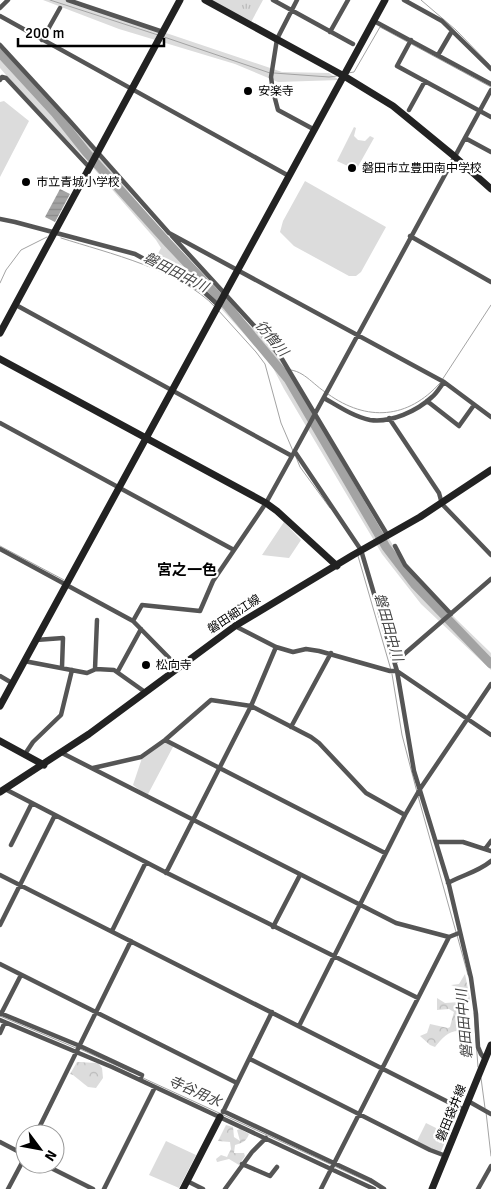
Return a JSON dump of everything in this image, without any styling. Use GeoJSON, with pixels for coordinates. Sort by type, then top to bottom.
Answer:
{"type":"FeatureCollection","features":[{"type":"Feature","properties":{"kind":"street"},"geometry":{"type":"LineString","coordinates":[[0,8],[8,0]]}},
{"type":"Feature","properties":{"kind":"street"},"geometry":{"type":"LineString","coordinates":[[68,0],[163,32]]}},
{"type":"Feature","properties":{"kind":"street"},"geometry":{"type":"LineString","coordinates":[[0,333],[180,0]]}},
{"type":"Feature","properties":{"kind":"street"},"geometry":{"type":"LineString","coordinates":[[205,0],[344,76],[393,106],[454,156],[491,190]]}},
{"type":"Feature","properties":{"kind":"street"},"geometry":{"type":"LineString","coordinates":[[272,0],[353,44]]}},
{"type":"Feature","properties":{"kind":"street"},"geometry":{"type":"LineString","coordinates":[[297,0],[277,39],[272,77],[273,91],[278,110],[315,130]]}},
{"type":"Feature","properties":{"kind":"street"},"geometry":{"type":"LineString","coordinates":[[330,32],[348,0]]}},
{"type":"Feature","properties":{"kind":"street"},"geometry":{"type":"LineString","coordinates":[[0,706],[385,0]]}},
{"type":"Feature","properties":{"kind":"street"},"geometry":{"type":"LineString","coordinates":[[404,0],[442,21],[491,69]]}},
{"type":"Feature","properties":{"kind":"street"},"geometry":{"type":"LineString","coordinates":[[42,40],[60,8]]}},
{"type":"Feature","properties":{"kind":"street"},"geometry":{"type":"LineString","coordinates":[[0,16],[289,176]]}},
{"type":"Feature","properties":{"kind":"street"},"geometry":{"type":"LineString","coordinates":[[374,20],[491,84]]}},
{"type":"Feature","properties":{"kind":"street"},"geometry":{"type":"LineString","coordinates":[[438,55],[452,31]]}},
{"type":"Feature","properties":{"kind":"street"},"geometry":{"type":"LineString","coordinates":[[411,40],[397,66],[491,117]]}},
{"type":"Feature","properties":{"kind":"street"},"geometry":{"type":"LineString","coordinates":[[0,46],[269,342],[282,359],[388,536]]}},
{"type":"Feature","properties":{"kind":"street"},"geometry":{"type":"LineString","coordinates":[[0,80],[2,77],[6,78],[90,168]]}},
{"type":"Feature","properties":{"kind":"street"},"geometry":{"type":"LineString","coordinates":[[409,110],[425,81]]}},
{"type":"Feature","properties":{"kind":"street"},"geometry":{"type":"LineString","coordinates":[[133,621],[142,605],[200,611],[213,581],[266,503],[294,454],[410,236],[491,90]]}},
{"type":"Feature","properties":{"kind":"street"},"geometry":{"type":"LineString","coordinates":[[464,138],[491,152]]}},
{"type":"Feature","properties":{"kind":"street"},"geometry":{"type":"LineString","coordinates":[[0,219],[135,254],[202,291],[218,305]]}},
{"type":"Feature","properties":{"kind":"street"},"geometry":{"type":"LineString","coordinates":[[169,233],[444,382],[491,417]]}},
{"type":"Feature","properties":{"kind":"street"},"geometry":{"type":"LineString","coordinates":[[410,236],[491,282]]}},
{"type":"Feature","properties":{"kind":"street"},"geometry":{"type":"LineString","coordinates":[[16,305],[171,391],[294,454],[361,550],[395,662],[414,771],[448,883],[473,987],[478,1047],[485,1059]]}},
{"type":"Feature","properties":{"kind":"street"},"geometry":{"type":"LineString","coordinates":[[0,359],[266,503],[337,566]]}},
{"type":"Feature","properties":{"kind":"street"},"geometry":{"type":"LineString","coordinates":[[324,398],[354,415],[371,420],[389,418],[416,410],[434,396],[444,382]]}},
{"type":"Feature","properties":{"kind":"street"},"geometry":{"type":"LineString","coordinates":[[427,401],[459,426],[474,405]]}},
{"type":"Feature","properties":{"kind":"street"},"geometry":{"type":"LineString","coordinates":[[389,418],[439,493],[442,504],[491,555]]}},
{"type":"Feature","properties":{"kind":"street"},"geometry":{"type":"LineString","coordinates":[[0,423],[234,550]]}},
{"type":"Feature","properties":{"kind":"street","name":"磐田細江線"},"geometry":{"type":"LineString","coordinates":[[2,790],[62,753],[235,626],[442,504],[491,470]]}},
{"type":"Feature","properties":{"kind":"street"},"geometry":{"type":"LineString","coordinates":[[394,546],[405,565],[451,614]]}},
{"type":"Feature","properties":{"kind":"street"},"geometry":{"type":"LineString","coordinates":[[0,549],[133,621],[178,667]]}},
{"type":"Feature","properties":{"kind":"street"},"geometry":{"type":"LineString","coordinates":[[395,662],[491,579]]}},
{"type":"Feature","properties":{"kind":"street"},"geometry":{"type":"LineString","coordinates":[[95,669],[97,620]]}},
{"type":"Feature","properties":{"kind":"street"},"geometry":{"type":"LineString","coordinates":[[235,626],[276,647],[294,652],[306,648],[397,672],[491,735]]}},
{"type":"Feature","properties":{"kind":"street"},"geometry":{"type":"LineString","coordinates":[[118,671],[141,630]]}},
{"type":"Feature","properties":{"kind":"street"},"geometry":{"type":"LineString","coordinates":[[36,640],[63,638],[62,667]]}},
{"type":"Feature","properties":{"kind":"street"},"geometry":{"type":"LineString","coordinates":[[166,873],[251,706],[276,647]]}},
{"type":"Feature","properties":{"kind":"street"},"geometry":{"type":"LineString","coordinates":[[291,727],[331,654]]}},
{"type":"Feature","properties":{"kind":"street"},"geometry":{"type":"LineString","coordinates":[[24,661],[87,673],[95,669],[118,671],[124,678],[145,692]]}},
{"type":"Feature","properties":{"kind":"street"},"geometry":{"type":"LineString","coordinates":[[25,754],[33,742],[61,715],[72,670]]}},
{"type":"Feature","properties":{"kind":"street"},"geometry":{"type":"LineString","coordinates":[[0,676],[12,683]]}},
{"type":"Feature","properties":{"kind":"street"},"geometry":{"type":"LineString","coordinates":[[299,1026],[405,815],[466,718],[491,684]]}},
{"type":"Feature","properties":{"kind":"street"},"geometry":{"type":"LineString","coordinates":[[93,768],[141,756],[165,740],[211,700],[251,706],[319,743],[366,793],[405,815]]}},
{"type":"Feature","properties":{"kind":"street"},"geometry":{"type":"LineString","coordinates":[[165,740],[385,853]]}},
{"type":"Feature","properties":{"kind":"street"},"geometry":{"type":"LineString","coordinates":[[0,741],[44,765]]}},
{"type":"Feature","properties":{"kind":"street"},"geometry":{"type":"LineString","coordinates":[[62,753],[396,923],[449,937],[460,933]]}},
{"type":"Feature","properties":{"kind":"street"},"geometry":{"type":"LineString","coordinates":[[2,790],[32,803],[166,873],[418,998]]}},
{"type":"Feature","properties":{"kind":"street"},"geometry":{"type":"LineString","coordinates":[[11,845],[32,803]]}},
{"type":"Feature","properties":{"kind":"street"},"geometry":{"type":"LineString","coordinates":[[0,925],[55,815]]}},
{"type":"Feature","properties":{"kind":"street"},"geometry":{"type":"LineString","coordinates":[[436,842],[463,842],[489,852],[491,841]]}},
{"type":"Feature","properties":{"kind":"street"},"geometry":{"type":"LineString","coordinates":[[448,883],[460,876],[484,867],[491,861]]}},
{"type":"Feature","properties":{"kind":"street"},"geometry":{"type":"LineString","coordinates":[[112,931],[146,862]]}},
{"type":"Feature","properties":{"kind":"street"},"geometry":{"type":"LineString","coordinates":[[0,875],[464,1110]]}},
{"type":"Feature","properties":{"kind":"street"},"geometry":{"type":"LineString","coordinates":[[273,927],[300,875]]}},
{"type":"Feature","properties":{"kind":"street"},"geometry":{"type":"LineString","coordinates":[[321,1189],[449,937]]}},
{"type":"Feature","properties":{"kind":"street"},"geometry":{"type":"LineString","coordinates":[[41,1124],[131,942]]}},
{"type":"Feature","properties":{"kind":"street"},"geometry":{"type":"LineString","coordinates":[[0,964],[237,1083]]}},
{"type":"Feature","properties":{"kind":"street"},"geometry":{"type":"LineString","coordinates":[[21,975],[1,1014],[80,1046],[142,1075],[140,1080]]}},
{"type":"Feature","properties":{"kind":"street"},"geometry":{"type":"LineString","coordinates":[[183,1189],[272,1012]]}},
{"type":"Feature","properties":{"kind":"street"},"geometry":{"type":"LineString","coordinates":[[0,1033],[3,1021],[334,1163],[370,1180],[384,1189]]}},
{"type":"Feature","properties":{"kind":"street","name":"磐田袋井線"},"geometry":{"type":"LineString","coordinates":[[432,1189],[491,1045]]}},
{"type":"Feature","properties":{"kind":"street"},"geometry":{"type":"LineString","coordinates":[[250,1059],[359,1115],[446,1156]]}},
{"type":"Feature","properties":{"kind":"street"},"geometry":{"type":"LineString","coordinates":[[104,1189],[155,1087]]}},
{"type":"Feature","properties":{"kind":"street"},"geometry":{"type":"LineString","coordinates":[[468,1100],[491,1114]]}},
{"type":"Feature","properties":{"kind":"street"},"geometry":{"type":"LineString","coordinates":[[221,1114],[266,1138],[374,1189]]}},
{"type":"Feature","properties":{"kind":"street"},"geometry":{"type":"LineString","coordinates":[[225,1189],[242,1164],[266,1138]]}},
{"type":"Feature","properties":{"kind":"street"},"geometry":{"type":"LineString","coordinates":[[0,1142],[15,1150]]}},
{"type":"Feature","properties":{"kind":"street"},"geometry":{"type":"LineString","coordinates":[[242,1164],[270,1176],[276,1167]]}},
{"type":"Feature","properties":{"kind":"street"},"geometry":{"type":"LineString","coordinates":[[478,1189],[491,1166]]}},
{"type":"Feature","properties":{"kind":"street"},"geometry":{"type":"LineString","coordinates":[[8,1189],[16,1174]]}},
{"type":"Feature","properties":{"kind":"street"},"geometry":{"type":"LineString","coordinates":[[63,1174],[93,1189]]}},
{"type":"Feature","properties":{"kind":"street"},"geometry":{"type":"LineString","coordinates":[[187,1181],[203,1189]]}},
{"type":"Feature","properties":{"kind":"green space"},"geometry":{"type":"Polygon","coordinates":[[[43,0],[68,0],[282,72],[329,73],[339,80],[278,82],[235,64],[119,29],[43,0]]]}},
{"type":"Feature","properties":{"kind":"green space"},"geometry":{"type":"Polygon","coordinates":[[[204,0],[263,0],[250,24],[204,0]]]}},
{"type":"Feature","properties":{"kind":"green space"},"geometry":{"type":"Polygon","coordinates":[[[0,45],[84,138],[155,223],[243,319],[272,346],[405,565],[491,653],[491,670],[421,604],[382,554],[271,364],[203,291],[154,261],[161,248],[156,240],[82,155],[31,104],[0,68],[0,45]]]}},
{"type":"Feature","properties":{"kind":"green space"},"geometry":{"type":"Polygon","coordinates":[[[4,101],[29,121],[0,177],[0,102],[4,101]]]}},
{"type":"Feature","properties":{"kind":"green space"},"geometry":{"type":"Polygon","coordinates":[[[354,127],[356,128],[354,136],[358,140],[365,141],[370,136],[374,138],[356,170],[337,161],[354,127]]]}},
{"type":"Feature","properties":{"kind":"green space"},"geometry":{"type":"Polygon","coordinates":[[[305,181],[386,227],[361,272],[356,276],[349,276],[294,246],[280,232],[283,221],[305,181]]]}},
{"type":"Feature","properties":{"kind":"green space"},"geometry":{"type":"Polygon","coordinates":[[[284,522],[301,540],[289,558],[262,555],[284,522]]]}},
{"type":"Feature","properties":{"kind":"green space"},"geometry":{"type":"Polygon","coordinates":[[[165,740],[174,745],[147,796],[133,785],[143,755],[165,740]]]}},
{"type":"Feature","properties":{"kind":"green space"},"geometry":{"type":"Polygon","coordinates":[[[465,974],[470,999],[461,1009],[470,1029],[465,1032],[451,1032],[435,1047],[430,1045],[420,1036],[427,1033],[430,1024],[450,1027],[454,1012],[449,1009],[437,1010],[437,998],[445,1003],[460,1002],[463,997],[461,989],[451,985],[459,984],[465,974]]]}},
{"type":"Feature","properties":{"kind":"green space"},"geometry":{"type":"Polygon","coordinates":[[[77,1062],[98,1063],[102,1068],[103,1078],[96,1088],[88,1087],[70,1074],[77,1062]]]}},
{"type":"Feature","properties":{"kind":"green space"},"geometry":{"type":"Polygon","coordinates":[[[426,1123],[448,1134],[440,1154],[416,1143],[426,1123]]]}},
{"type":"Feature","properties":{"kind":"green space"},"geometry":{"type":"Polygon","coordinates":[[[226,1125],[233,1127],[234,1137],[240,1141],[237,1130],[240,1129],[249,1134],[244,1142],[235,1145],[234,1153],[244,1153],[245,1156],[239,1165],[229,1159],[217,1162],[216,1159],[221,1155],[227,1157],[231,1149],[230,1142],[218,1141],[226,1125]]]}},
{"type":"Feature","properties":{"kind":"green space"},"geometry":{"type":"Polygon","coordinates":[[[166,1141],[196,1155],[179,1188],[149,1175],[166,1141]]]}},
{"type":"Feature","properties":{"kind":"shaded area"},"geometry":{"type":"Polygon","coordinates":[[[60,189],[70,194],[55,222],[45,217],[60,189]]]}},
{"type":"Feature","properties":{"kind":"waterway"},"geometry":{"type":"LineString","coordinates":[[50,0],[158,35]]}},
{"type":"Feature","properties":{"kind":"waterway"},"geometry":{"type":"LineString","coordinates":[[421,0],[456,30],[489,64]]}},
{"type":"Feature","properties":{"kind":"waterway"},"geometry":{"type":"LineString","coordinates":[[348,73],[354,72],[380,27],[491,87]]}},
{"type":"Feature","properties":{"kind":"waterway"},"geometry":{"type":"LineString","coordinates":[[164,37],[270,73]]}},
{"type":"Feature","properties":{"kind":"waterway","name":"彷僧川"},"geometry":{"type":"LineString","coordinates":[[0,53],[55,113],[86,152],[228,307],[288,379],[386,547],[415,585],[491,664]]}},
{"type":"Feature","properties":{"kind":"waterway"},"geometry":{"type":"LineString","coordinates":[[274,73],[337,76]]}},
{"type":"Feature","properties":{"kind":"waterway","name":"磐田田中川"},"geometry":{"type":"LineString","coordinates":[[0,283],[6,270],[21,250],[47,237]]}},
{"type":"Feature","properties":{"kind":"waterway","name":"磐田田中川"},"geometry":{"type":"LineString","coordinates":[[61,238],[143,264],[164,273],[201,294],[215,307]]}},
{"type":"Feature","properties":{"kind":"waterway"},"geometry":{"type":"LineString","coordinates":[[442,380],[491,305]]}},
{"type":"Feature","properties":{"kind":"waterway","name":"磐田田中川"},"geometry":{"type":"LineString","coordinates":[[218,310],[265,364],[281,423],[293,451]]}},
{"type":"Feature","properties":{"kind":"waterway"},"geometry":{"type":"LineString","coordinates":[[281,370],[299,373],[325,392]]}},
{"type":"Feature","properties":{"kind":"waterway"},"geometry":{"type":"LineString","coordinates":[[328,394],[357,409],[387,412],[401,410],[414,404],[428,395],[440,383]]}},
{"type":"Feature","properties":{"kind":"waterway","name":"磐田田中川"},"geometry":{"type":"LineString","coordinates":[[296,457],[300,467],[330,508]]}},
{"type":"Feature","properties":{"kind":"waterway","name":"磐田田中川"},"geometry":{"type":"LineString","coordinates":[[0,546],[64,580]]}},
{"type":"Feature","properties":{"kind":"waterway","name":"磐田田中川"},"geometry":{"type":"LineString","coordinates":[[358,556],[391,670]]}},
{"type":"Feature","properties":{"kind":"waterway","name":"磐田田中川"},"geometry":{"type":"LineString","coordinates":[[392,674],[402,735],[417,792]]}},
{"type":"Feature","properties":{"kind":"waterway","name":"磐田田中川"},"geometry":{"type":"LineString","coordinates":[[418,796],[456,932]]}},
{"type":"Feature","properties":{"kind":"waterway","name":"磐田田中川"},"geometry":{"type":"LineString","coordinates":[[457,935],[468,975]]}},
{"type":"Feature","properties":{"kind":"waterway","name":"磐田田中川"},"geometry":{"type":"LineString","coordinates":[[474,1013],[478,1067]]}},
{"type":"Feature","properties":{"kind":"waterway","name":"寺谷用水"},"geometry":{"type":"LineString","coordinates":[[0,1016],[76,1048]]}},
{"type":"Feature","properties":{"kind":"waterway","name":"寺谷用水"},"geometry":{"type":"LineString","coordinates":[[80,1049],[131,1072]]}},
{"type":"Feature","properties":{"kind":"waterway","name":"寺谷用水"},"geometry":{"type":"LineString","coordinates":[[143,1078],[330,1164]]}},
{"type":"Feature","properties":{"kind":"waterway","name":"磐田田中川"},"geometry":{"type":"LineString","coordinates":[[481,1078],[485,1108]]}},
{"type":"Feature","properties":{"kind":"waterway","name":"磐田田中川"},"geometry":{"type":"LineString","coordinates":[[486,1112],[491,1156]]}},
{"type":"Feature","properties":{"kind":"waterway","name":"寺谷用水"},"geometry":{"type":"LineString","coordinates":[[334,1166],[371,1183]]}},
{"type":"Feature","properties":{"kind":"place","name":"安楽寺"},"geometry":{"type":"Point","coordinates":[248,91]}},
{"type":"Feature","properties":{"kind":"place","name":"磐田市立豊田南中学校"},"geometry":{"type":"Point","coordinates":[352,168]}},
{"type":"Feature","properties":{"kind":"place","name":"市立青城小学校"},"geometry":{"type":"Point","coordinates":[26,182]}},
{"type":"Feature","properties":{"kind":"place","name":"松向寺"},"geometry":{"type":"Point","coordinates":[146,665]}},
{"type":"Feature","properties":{"kind":"district","name":"宮之一色"},"geometry":{"type":"Point","coordinates":[187,570]}}]}
